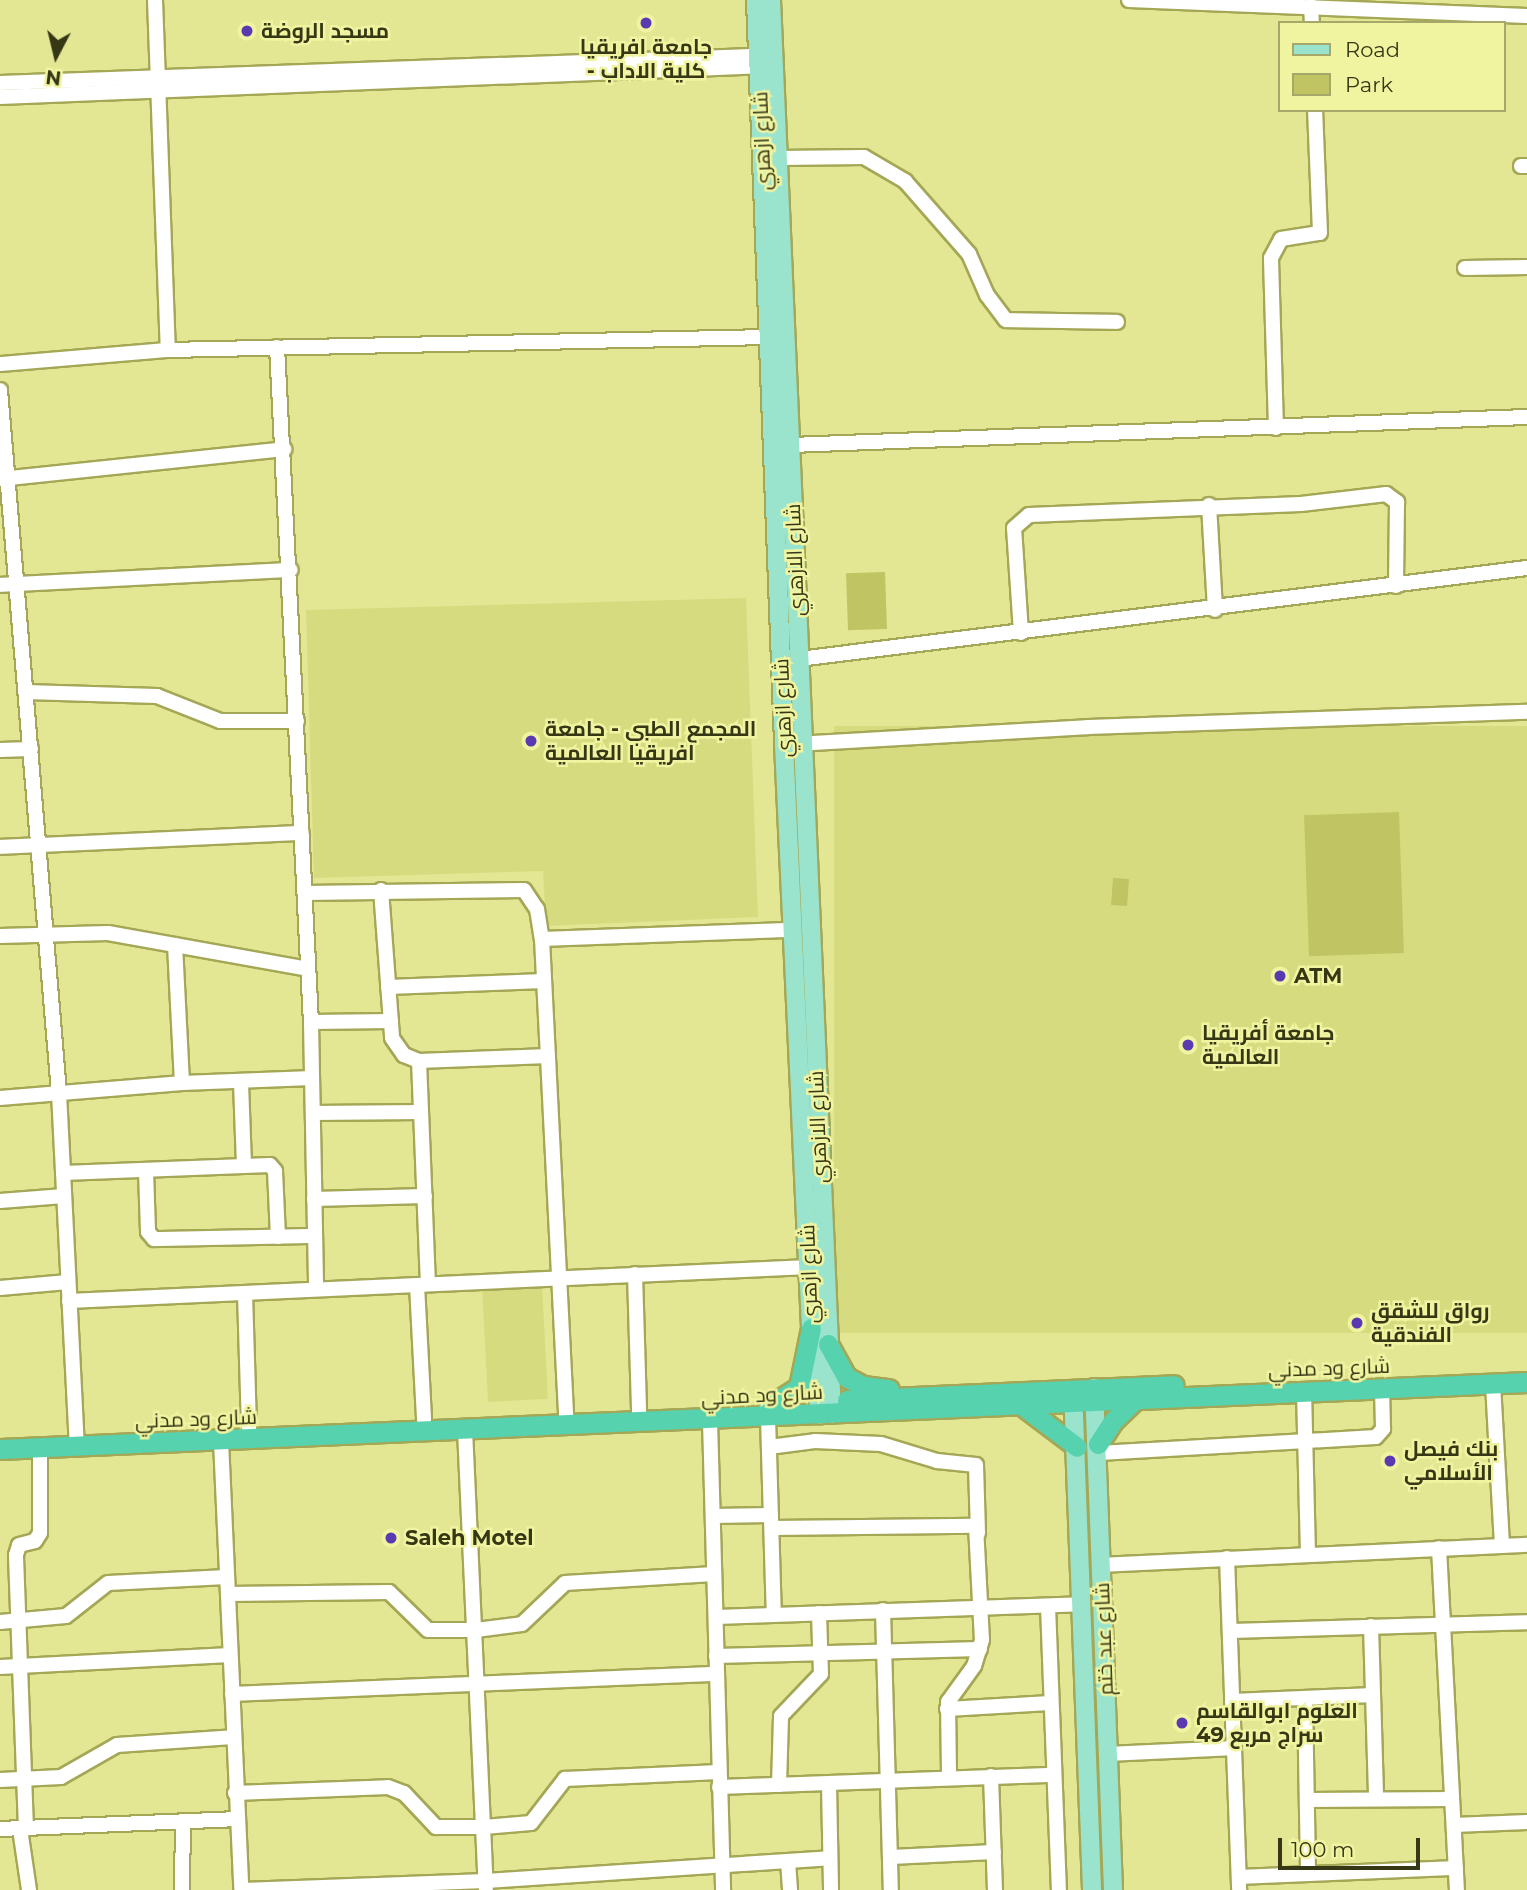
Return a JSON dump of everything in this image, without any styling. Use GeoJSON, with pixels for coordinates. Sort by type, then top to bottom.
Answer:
{"type":"FeatureCollection","features":[{"type":"Feature","properties":{"kind":"highway"},"geometry":{"type":"LineString","coordinates":[[768,1412],[799,1387],[811,1328]]}},
{"type":"Feature","properties":{"kind":"highway"},"geometry":{"type":"LineString","coordinates":[[828,1344],[846,1377],[863,1386],[1018,1385],[1028,1399],[1077,1447]]}},
{"type":"Feature","properties":{"kind":"highway","name":"شارع ود مدني"},"geometry":{"type":"LineString","coordinates":[[0,1449],[40,1448],[77,1440],[249,1428],[639,1412],[768,1412],[1527,1371]]}},
{"type":"Feature","properties":{"kind":"highway","name":"شارع ود مدني"},"geometry":{"type":"LineString","coordinates":[[1094,1396],[1135,1400],[1527,1382]]}},
{"type":"Feature","properties":{"kind":"highway"},"geometry":{"type":"LineString","coordinates":[[1099,1448],[1113,1421],[1135,1400]]}},
{"type":"Feature","properties":{"kind":"highway","name":"شارع ود مدني"},"geometry":{"type":"LineString","coordinates":[[0,1437],[221,1441],[710,1421],[768,1412]]}},
{"type":"Feature","properties":{"kind":"main road","name":"شارع ازهري"},"geometry":{"type":"LineString","coordinates":[[757,0],[766,61],[770,337],[793,744],[793,930],[813,1206],[809,1267],[811,1328],[825,1408]]}},
{"type":"Feature","properties":{"kind":"main road","name":"شارع الازهري"},"geometry":{"type":"LineString","coordinates":[[771,0],[766,61],[778,158],[791,445],[799,659],[793,744],[813,1206],[828,1344],[825,1408]]}},
{"type":"Feature","properties":{"kind":"main road","name":"شارع عبد ختم"},"geometry":{"type":"LineString","coordinates":[[1094,1396],[1099,1448],[1114,1890]]}},
{"type":"Feature","properties":{"kind":"main road","name":"شارع عبد ختم"},"geometry":{"type":"LineString","coordinates":[[1073,1397],[1092,1890]]}},
{"type":"Feature","properties":{"kind":"street"},"geometry":{"type":"LineString","coordinates":[[155,0],[168,350]]}},
{"type":"Feature","properties":{"kind":"street"},"geometry":{"type":"LineString","coordinates":[[1129,0],[1527,16]]}},
{"type":"Feature","properties":{"kind":"street"},"geometry":{"type":"LineString","coordinates":[[1311,6],[1312,21]]}},
{"type":"Feature","properties":{"kind":"street"},"geometry":{"type":"LineString","coordinates":[[0,97],[159,85],[766,61]]}},
{"type":"Feature","properties":{"kind":"street"},"geometry":{"type":"LineString","coordinates":[[0,83],[159,85]]}},
{"type":"Feature","properties":{"kind":"street"},"geometry":{"type":"LineString","coordinates":[[1276,428],[1271,258],[1281,239],[1320,233],[1315,112]]}},
{"type":"Feature","properties":{"kind":"street"},"geometry":{"type":"LineString","coordinates":[[778,158],[864,157],[905,181],[969,254],[987,295],[1006,320],[1116,322]]}},
{"type":"Feature","properties":{"kind":"street"},"geometry":{"type":"LineString","coordinates":[[1465,268],[1527,267]]}},
{"type":"Feature","properties":{"kind":"street"},"geometry":{"type":"LineString","coordinates":[[0,364],[168,350],[770,337]]}},
{"type":"Feature","properties":{"kind":"street"},"geometry":{"type":"LineString","coordinates":[[277,347],[291,570],[311,1022],[316,1289]]}},
{"type":"Feature","properties":{"kind":"street"},"geometry":{"type":"LineString","coordinates":[[0,390],[4,478],[18,584],[59,1093],[77,1440]]}},
{"type":"Feature","properties":{"kind":"street"},"geometry":{"type":"LineString","coordinates":[[791,445],[1527,417]]}},
{"type":"Feature","properties":{"kind":"street"},"geometry":{"type":"LineString","coordinates":[[4,478],[284,449]]}},
{"type":"Feature","properties":{"kind":"street"},"geometry":{"type":"LineString","coordinates":[[1021,633],[1013,535],[1019,519],[1209,505],[1301,504],[1394,496],[1396,586]]}},
{"type":"Feature","properties":{"kind":"street"},"geometry":{"type":"LineString","coordinates":[[1209,505],[1215,610]]}},
{"type":"Feature","properties":{"kind":"street"},"geometry":{"type":"LineString","coordinates":[[799,659],[1215,610],[1527,568]]}},
{"type":"Feature","properties":{"kind":"street"},"geometry":{"type":"LineString","coordinates":[[0,586],[291,570]]}},
{"type":"Feature","properties":{"kind":"street"},"geometry":{"type":"LineString","coordinates":[[26,692],[157,696],[220,721],[297,721]]}},
{"type":"Feature","properties":{"kind":"street"},"geometry":{"type":"LineString","coordinates":[[793,744],[1088,727],[1527,712]]}},
{"type":"Feature","properties":{"kind":"street"},"geometry":{"type":"LineString","coordinates":[[0,750],[31,749]]}},
{"type":"Feature","properties":{"kind":"street"},"geometry":{"type":"LineString","coordinates":[[0,847],[302,833]]}},
{"type":"Feature","properties":{"kind":"street"},"geometry":{"type":"LineString","coordinates":[[381,890],[387,987],[398,1048],[419,1061],[548,1056]]}},
{"type":"Feature","properties":{"kind":"street"},"geometry":{"type":"LineString","coordinates":[[305,893],[524,890],[537,909],[542,939],[566,1415]]}},
{"type":"Feature","properties":{"kind":"street"},"geometry":{"type":"LineString","coordinates":[[542,939],[793,930]]}},
{"type":"Feature","properties":{"kind":"street"},"geometry":{"type":"LineString","coordinates":[[0,936],[108,933],[308,969]]}},
{"type":"Feature","properties":{"kind":"street"},"geometry":{"type":"LineString","coordinates":[[175,945],[182,1083]]}},
{"type":"Feature","properties":{"kind":"street"},"geometry":{"type":"LineString","coordinates":[[387,987],[544,981]]}},
{"type":"Feature","properties":{"kind":"street"},"geometry":{"type":"LineString","coordinates":[[311,1022],[391,1021]]}},
{"type":"Feature","properties":{"kind":"street"},"geometry":{"type":"LineString","coordinates":[[419,1061],[425,1196],[424,1420]]}},
{"type":"Feature","properties":{"kind":"street"},"geometry":{"type":"LineString","coordinates":[[0,1097],[182,1083],[241,1083],[312,1078]]}},
{"type":"Feature","properties":{"kind":"street"},"geometry":{"type":"LineString","coordinates":[[241,1083],[244,1166]]}},
{"type":"Feature","properties":{"kind":"street"},"geometry":{"type":"LineString","coordinates":[[313,1112],[422,1112]]}},
{"type":"Feature","properties":{"kind":"street"},"geometry":{"type":"LineString","coordinates":[[63,1173],[274,1167],[278,1237]]}},
{"type":"Feature","properties":{"kind":"street"},"geometry":{"type":"LineString","coordinates":[[146,1171],[148,1231],[154,1239],[315,1236]]}},
{"type":"Feature","properties":{"kind":"street"},"geometry":{"type":"LineString","coordinates":[[0,1201],[64,1196]]}},
{"type":"Feature","properties":{"kind":"street"},"geometry":{"type":"LineString","coordinates":[[314,1199],[425,1196]]}},
{"type":"Feature","properties":{"kind":"street"},"geometry":{"type":"LineString","coordinates":[[69,1301],[809,1267]]}},
{"type":"Feature","properties":{"kind":"street"},"geometry":{"type":"LineString","coordinates":[[635,1274],[639,1412]]}},
{"type":"Feature","properties":{"kind":"street"},"geometry":{"type":"LineString","coordinates":[[0,1288],[68,1282]]}},
{"type":"Feature","properties":{"kind":"street"},"geometry":{"type":"LineString","coordinates":[[246,1293],[249,1428]]}},
{"type":"Feature","properties":{"kind":"street"},"geometry":{"type":"LineString","coordinates":[[1493,1384],[1502,1546]]}},
{"type":"Feature","properties":{"kind":"street"},"geometry":{"type":"LineString","coordinates":[[1099,1448],[1306,1443],[1376,1437],[1383,1429],[1382,1388]]}},
{"type":"Feature","properties":{"kind":"street"},"geometry":{"type":"LineString","coordinates":[[1304,1391],[1308,1553]]}},
{"type":"Feature","properties":{"kind":"street"},"geometry":{"type":"LineString","coordinates":[[768,1412],[774,1615]]}},
{"type":"Feature","properties":{"kind":"street"},"geometry":{"type":"LineString","coordinates":[[710,1421],[723,1890]]}},
{"type":"Feature","properties":{"kind":"street"},"geometry":{"type":"LineString","coordinates":[[465,1430],[486,1885]]}},
{"type":"Feature","properties":{"kind":"street"},"geometry":{"type":"LineString","coordinates":[[221,1441],[241,1890],[486,1885],[829,1858]]}},
{"type":"Feature","properties":{"kind":"street"},"geometry":{"type":"LineString","coordinates":[[769,1447],[815,1441],[881,1444],[937,1461],[976,1465],[978,1555]]}},
{"type":"Feature","properties":{"kind":"street"},"geometry":{"type":"LineString","coordinates":[[29,1890],[23,1829],[25,1780],[16,1621],[16,1555],[19,1545],[35,1541],[40,1533],[40,1448]]}},
{"type":"Feature","properties":{"kind":"street"},"geometry":{"type":"LineString","coordinates":[[713,1516],[772,1522],[976,1526],[981,1608],[980,1649],[947,1709],[949,1777]]}},
{"type":"Feature","properties":{"kind":"street"},"geometry":{"type":"LineString","coordinates":[[1101,1565],[1308,1553],[1527,1545]]}},
{"type":"Feature","properties":{"kind":"street"},"geometry":{"type":"LineString","coordinates":[[1439,1548],[1457,1890]]}},
{"type":"Feature","properties":{"kind":"street"},"geometry":{"type":"LineString","coordinates":[[1227,1558],[1239,1883],[1308,1873],[1456,1868]]}},
{"type":"Feature","properties":{"kind":"street"},"geometry":{"type":"LineString","coordinates":[[228,1594],[389,1592],[428,1630],[475,1630],[522,1624],[565,1583],[714,1574]]}},
{"type":"Feature","properties":{"kind":"street"},"geometry":{"type":"LineString","coordinates":[[0,1622],[66,1616],[107,1583],[227,1577]]}},
{"type":"Feature","properties":{"kind":"street"},"geometry":{"type":"LineString","coordinates":[[716,1617],[1081,1604]]}},
{"type":"Feature","properties":{"kind":"street"},"geometry":{"type":"LineString","coordinates":[[1048,1606],[1059,1890]]}},
{"type":"Feature","properties":{"kind":"street"},"geometry":{"type":"LineString","coordinates":[[883,1610],[891,1890]]}},
{"type":"Feature","properties":{"kind":"street"},"geometry":{"type":"LineString","coordinates":[[779,1785],[781,1716],[821,1674],[819,1613]]}},
{"type":"Feature","properties":{"kind":"street"},"geometry":{"type":"LineString","coordinates":[[1230,1631],[1527,1622]]}},
{"type":"Feature","properties":{"kind":"street"},"geometry":{"type":"LineString","coordinates":[[1371,1626],[1376,1799]]}},
{"type":"Feature","properties":{"kind":"street"},"geometry":{"type":"LineString","coordinates":[[716,1657],[980,1649]]}},
{"type":"Feature","properties":{"kind":"street"},"geometry":{"type":"LineString","coordinates":[[0,1667],[230,1655]]}},
{"type":"Feature","properties":{"kind":"street"},"geometry":{"type":"LineString","coordinates":[[232,1694],[478,1681],[717,1674]]}},
{"type":"Feature","properties":{"kind":"street"},"geometry":{"type":"LineString","coordinates":[[1232,1701],[1373,1695]]}},
{"type":"Feature","properties":{"kind":"street"},"geometry":{"type":"LineString","coordinates":[[1305,1698],[1308,1873]]}},
{"type":"Feature","properties":{"kind":"street"},"geometry":{"type":"LineString","coordinates":[[947,1709],[1051,1703]]}},
{"type":"Feature","properties":{"kind":"street"},"geometry":{"type":"LineString","coordinates":[[0,1780],[61,1777],[117,1745],[233,1737]]}},
{"type":"Feature","properties":{"kind":"street"},"geometry":{"type":"LineString","coordinates":[[1109,1754],[1234,1748]]}},
{"type":"Feature","properties":{"kind":"street"},"geometry":{"type":"LineString","coordinates":[[236,1793],[388,1787],[404,1793],[436,1827],[484,1827],[531,1823],[565,1779],[719,1779],[779,1785],[1054,1775]]}},
{"type":"Feature","properties":{"kind":"street"},"geometry":{"type":"LineString","coordinates":[[991,1776],[995,1890]]}},
{"type":"Feature","properties":{"kind":"street"},"geometry":{"type":"LineString","coordinates":[[829,1784],[831,1890]]}},
{"type":"Feature","properties":{"kind":"street"},"geometry":{"type":"LineString","coordinates":[[1307,1800],[1452,1799]]}},
{"type":"Feature","properties":{"kind":"street"},"geometry":{"type":"LineString","coordinates":[[0,1829],[237,1818]]}},
{"type":"Feature","properties":{"kind":"street"},"geometry":{"type":"LineString","coordinates":[[182,1890],[183,1821]]}},
{"type":"Feature","properties":{"kind":"street"},"geometry":{"type":"LineString","coordinates":[[1454,1825],[1527,1822]]}},
{"type":"Feature","properties":{"kind":"street"},"geometry":{"type":"LineString","coordinates":[[891,1857],[994,1852]]}},
{"type":"Feature","properties":{"kind":"street"},"geometry":{"type":"LineString","coordinates":[[788,1861],[790,1890]]}},
{"type":"Feature","properties":{"kind":"shaded area","name":"المجمع الطبي - جامعة افريقيا العالمية"},"geometry":{"type":"Polygon","coordinates":[[[746,598],[758,917],[546,926],[543,871],[314,878],[306,610],[746,598]]]}},
{"type":"Feature","properties":{"kind":"shaded area","name":"جامعة أفريقيا العالمية"},"geometry":{"type":"Polygon","coordinates":[[[834,726],[1527,726],[1527,1333],[834,1333],[834,726]]]}},
{"type":"Feature","properties":{"kind":"shaded area"},"geometry":{"type":"Polygon","coordinates":[[[542,1285],[548,1399],[488,1402],[482,1288],[542,1285]]]}},
{"type":"Feature","properties":{"kind":"green space"},"geometry":{"type":"Polygon","coordinates":[[[885,572],[887,629],[848,630],[846,573],[885,572]]]}},
{"type":"Feature","properties":{"kind":"green space"},"geometry":{"type":"Polygon","coordinates":[[[1399,812],[1404,953],[1309,956],[1304,815],[1399,812]]]}},
{"type":"Feature","properties":{"kind":"green space"},"geometry":{"type":"Polygon","coordinates":[[[1113,878],[1129,879],[1127,906],[1111,905],[1113,878]]]}},
{"type":"Feature","properties":{"kind":"place","name":"جامعة افريقيا - كلية الاداب"},"geometry":{"type":"Point","coordinates":[646,23]}},
{"type":"Feature","properties":{"kind":"place","name":"مسجد الروضة"},"geometry":{"type":"Point","coordinates":[247,31]}},
{"type":"Feature","properties":{"kind":"place","name":"المجمع الطبي - جامعة افريقيا العالمية"},"geometry":{"type":"Point","coordinates":[531,741]}},
{"type":"Feature","properties":{"kind":"place","name":"ATM"},"geometry":{"type":"Point","coordinates":[1280,976]}},
{"type":"Feature","properties":{"kind":"place","name":"جامعة أفريقيا العالمية"},"geometry":{"type":"Point","coordinates":[1188,1045]}},
{"type":"Feature","properties":{"kind":"place","name":"رواق للشقق الفندقية"},"geometry":{"type":"Point","coordinates":[1357,1323]}},
{"type":"Feature","properties":{"kind":"place","name":"بنك فيصل الأسلامي"},"geometry":{"type":"Point","coordinates":[1390,1461]}},
{"type":"Feature","properties":{"kind":"place","name":"Saleh Motel"},"geometry":{"type":"Point","coordinates":[391,1538]}},
{"type":"Feature","properties":{"kind":"place","name":"العلوم ابوالقاسم سراج مربع 49"},"geometry":{"type":"Point","coordinates":[1182,1723]}}]}
